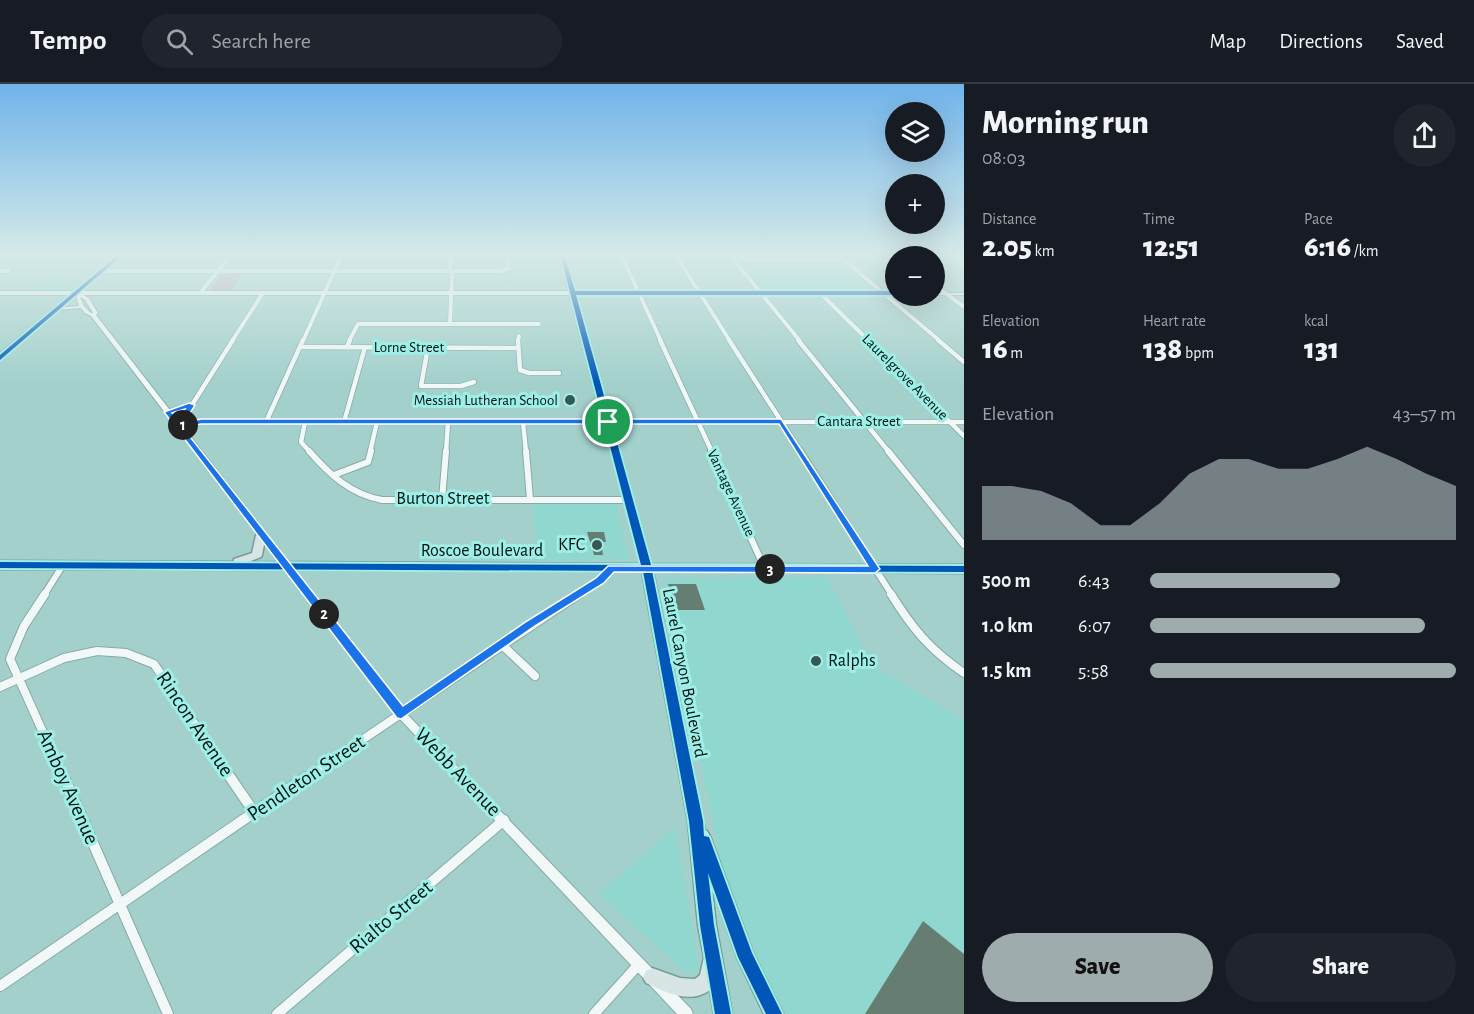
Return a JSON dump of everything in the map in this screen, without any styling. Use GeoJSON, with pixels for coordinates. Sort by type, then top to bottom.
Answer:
{"type":"FeatureCollection","features":[{"type":"Feature","properties":{"kind":"main road"},"geometry":{"type":"LineString","coordinates":[[0,358],[72,297]]}},
{"type":"Feature","properties":{"kind":"main road"},"geometry":{"type":"LineString","coordinates":[[87,299],[91,297]]}},
{"type":"Feature","properties":{"kind":"main road","name":"Laurel Canyon Boulevard"},"geometry":{"type":"LineString","coordinates":[[574,297],[647,568],[696,822],[712,959],[723,1014]]}},
{"type":"Feature","properties":{"kind":"main road"},"geometry":{"type":"LineString","coordinates":[[220,566],[254,558],[260,551],[261,535]]}},
{"type":"Feature","properties":{"kind":"main road","name":"Roscoe Boulevard"},"geometry":{"type":"LineString","coordinates":[[0,565],[964,569]]}},
{"type":"Feature","properties":{"kind":"main road","name":"Laurel Canyon Boulevard"},"geometry":{"type":"LineString","coordinates":[[696,822],[746,957],[774,1014]]}},
{"type":"Feature","properties":{"kind":"main road"},"geometry":{"type":"LineString","coordinates":[[652,977],[691,988],[699,987],[706,980],[712,959]]}},
{"type":"Feature","properties":{"kind":"street","name":"Webb Avenue"},"geometry":{"type":"LineString","coordinates":[[78,297],[78,301],[93,315],[401,714],[686,1014]]}},
{"type":"Feature","properties":{"kind":"street"},"geometry":{"type":"LineString","coordinates":[[178,426],[260,297]]}},
{"type":"Feature","properties":{"kind":"street"},"geometry":{"type":"LineString","coordinates":[[266,422],[322,297]]}},
{"type":"Feature","properties":{"kind":"street"},"geometry":{"type":"LineString","coordinates":[[450,324],[451,297]]}},
{"type":"Feature","properties":{"kind":"street","name":"Vantage Avenue"},"geometry":{"type":"LineString","coordinates":[[641,297],[765,569]]}},
{"type":"Feature","properties":{"kind":"street"},"geometry":{"type":"LineString","coordinates":[[703,297],[915,632],[942,659],[964,673]]}},
{"type":"Feature","properties":{"kind":"street"},"geometry":{"type":"LineString","coordinates":[[764,297],[964,545]]}},
{"type":"Feature","properties":{"kind":"street","name":"Laurelgrove Avenue"},"geometry":{"type":"LineString","coordinates":[[824,297],[964,436]]}},
{"type":"Feature","properties":{"kind":"street"},"geometry":{"type":"LineString","coordinates":[[889,297],[964,362]]}},
{"type":"Feature","properties":{"kind":"street"},"geometry":{"type":"LineString","coordinates":[[951,297],[964,307]]}},
{"type":"Feature","properties":{"kind":"street","name":"Webb Avenue"},"geometry":{"type":"LineString","coordinates":[[87,299],[96,313],[93,315]]}},
{"type":"Feature","properties":{"kind":"street"},"geometry":{"type":"LineString","coordinates":[[57,309],[83,307]]}},
{"type":"Feature","properties":{"kind":"street"},"geometry":{"type":"LineString","coordinates":[[347,347],[353,330],[358,324],[539,324]]}},
{"type":"Feature","properties":{"kind":"street"},"geometry":{"type":"LineString","coordinates":[[519,336],[517,348],[519,366],[524,373],[559,373]]}},
{"type":"Feature","properties":{"kind":"street","name":"Lorne Street"},"geometry":{"type":"LineString","coordinates":[[300,347],[517,348]]}},
{"type":"Feature","properties":{"kind":"street"},"geometry":{"type":"LineString","coordinates":[[344,422],[365,347]]}},
{"type":"Feature","properties":{"kind":"street"},"geometry":{"type":"LineString","coordinates":[[428,347],[421,386],[461,386],[474,382]]}},
{"type":"Feature","properties":{"kind":"street"},"geometry":{"type":"LineString","coordinates":[[168,412],[192,405]]}},
{"type":"Feature","properties":{"kind":"street","name":"Cantara Street"},"geometry":{"type":"LineString","coordinates":[[178,426],[201,422],[964,422]]}},
{"type":"Feature","properties":{"kind":"street","name":"Burton Street"},"geometry":{"type":"LineString","coordinates":[[305,422],[301,442],[351,491],[374,499],[629,500]]}},
{"type":"Feature","properties":{"kind":"street"},"geometry":{"type":"LineString","coordinates":[[334,475],[368,462],[377,422]]}},
{"type":"Feature","properties":{"kind":"street"},"geometry":{"type":"LineString","coordinates":[[442,499],[448,422]]}},
{"type":"Feature","properties":{"kind":"street"},"geometry":{"type":"LineString","coordinates":[[523,422],[530,499]]}},
{"type":"Feature","properties":{"kind":"street","name":"Amboy Avenue"},"geometry":{"type":"LineString","coordinates":[[63,566],[15,642],[10,659],[168,1014]]}},
{"type":"Feature","properties":{"kind":"street","name":"Pendleton Street"},"geometry":{"type":"LineString","coordinates":[[0,986],[501,644],[600,580],[611,568]]}},
{"type":"Feature","properties":{"kind":"street"},"geometry":{"type":"LineString","coordinates":[[501,644],[535,676]]}},
{"type":"Feature","properties":{"kind":"street","name":"Rincon Avenue"},"geometry":{"type":"LineString","coordinates":[[0,687],[64,658],[97,651],[126,653],[154,664],[254,812]]}},
{"type":"Feature","properties":{"kind":"street","name":"Rialto Street"},"geometry":{"type":"LineString","coordinates":[[277,1014],[504,820]]}},
{"type":"Feature","properties":{"kind":"street"},"geometry":{"type":"LineString","coordinates":[[594,1014],[639,964]]}},
{"type":"Feature","properties":{"kind":"shaded area"},"geometry":{"type":"Polygon","coordinates":[[[533,503],[616,503],[629,559],[537,560],[533,503]]]}},
{"type":"Feature","properties":{"kind":"shaded area"},"geometry":{"type":"Polygon","coordinates":[[[827,577],[863,647],[877,667],[964,721],[964,1014],[786,1014],[762,969],[722,865],[664,581],[666,578],[827,577]]]}},
{"type":"Feature","properties":{"kind":"shaded area"},"geometry":{"type":"Polygon","coordinates":[[[675,827],[699,967],[696,973],[687,973],[599,894],[675,827]]]}},
{"type":"Feature","properties":{"kind":"building","name":"KFC"},"geometry":{"type":"Polygon","coordinates":[[[587,532],[604,532],[606,542],[601,542],[603,555],[594,555],[587,532]]]}},
{"type":"Feature","properties":{"kind":"building"},"geometry":{"type":"Polygon","coordinates":[[[668,584],[696,584],[705,610],[676,610],[668,584]]]}},
{"type":"Feature","properties":{"kind":"building"},"geometry":{"type":"Polygon","coordinates":[[[923,921],[964,954],[964,1014],[865,1014],[923,921]]]}},
{"type":"Feature","properties":{"kind":"cycle path"},"geometry":{"type":"LineString","coordinates":[[0,358],[71,297]]}},
{"type":"Feature","properties":{"kind":"cycle path"},"geometry":{"type":"LineString","coordinates":[[574,297],[647,568],[696,821],[707,925],[723,1014]]}},
{"type":"Feature","properties":{"kind":"cycle path"},"geometry":{"type":"LineString","coordinates":[[0,565],[964,569]]}},
{"type":"Feature","properties":{"kind":"cycle path"},"geometry":{"type":"LineString","coordinates":[[704,842],[746,957],[774,1014]]}},
{"type":"Feature","properties":{"kind":"place","name":"Messiah Lutheran School"},"geometry":{"type":"Point","coordinates":[570,400]}},
{"type":"Feature","properties":{"kind":"place","name":"KFC"},"geometry":{"type":"Point","coordinates":[597,545]}},
{"type":"Feature","properties":{"kind":"place","name":"Ralphs"},"geometry":{"type":"Point","coordinates":[816,661]}},
{"type":"Feature","properties":{"kind":"route"},"geometry":{"type":"LineString","coordinates":[[608,422],[201,422],[178,426],[168,412],[192,405],[178,426],[401,714],[501,644],[600,580],[611,568],[875,569],[781,421],[608,422]]}}]}
